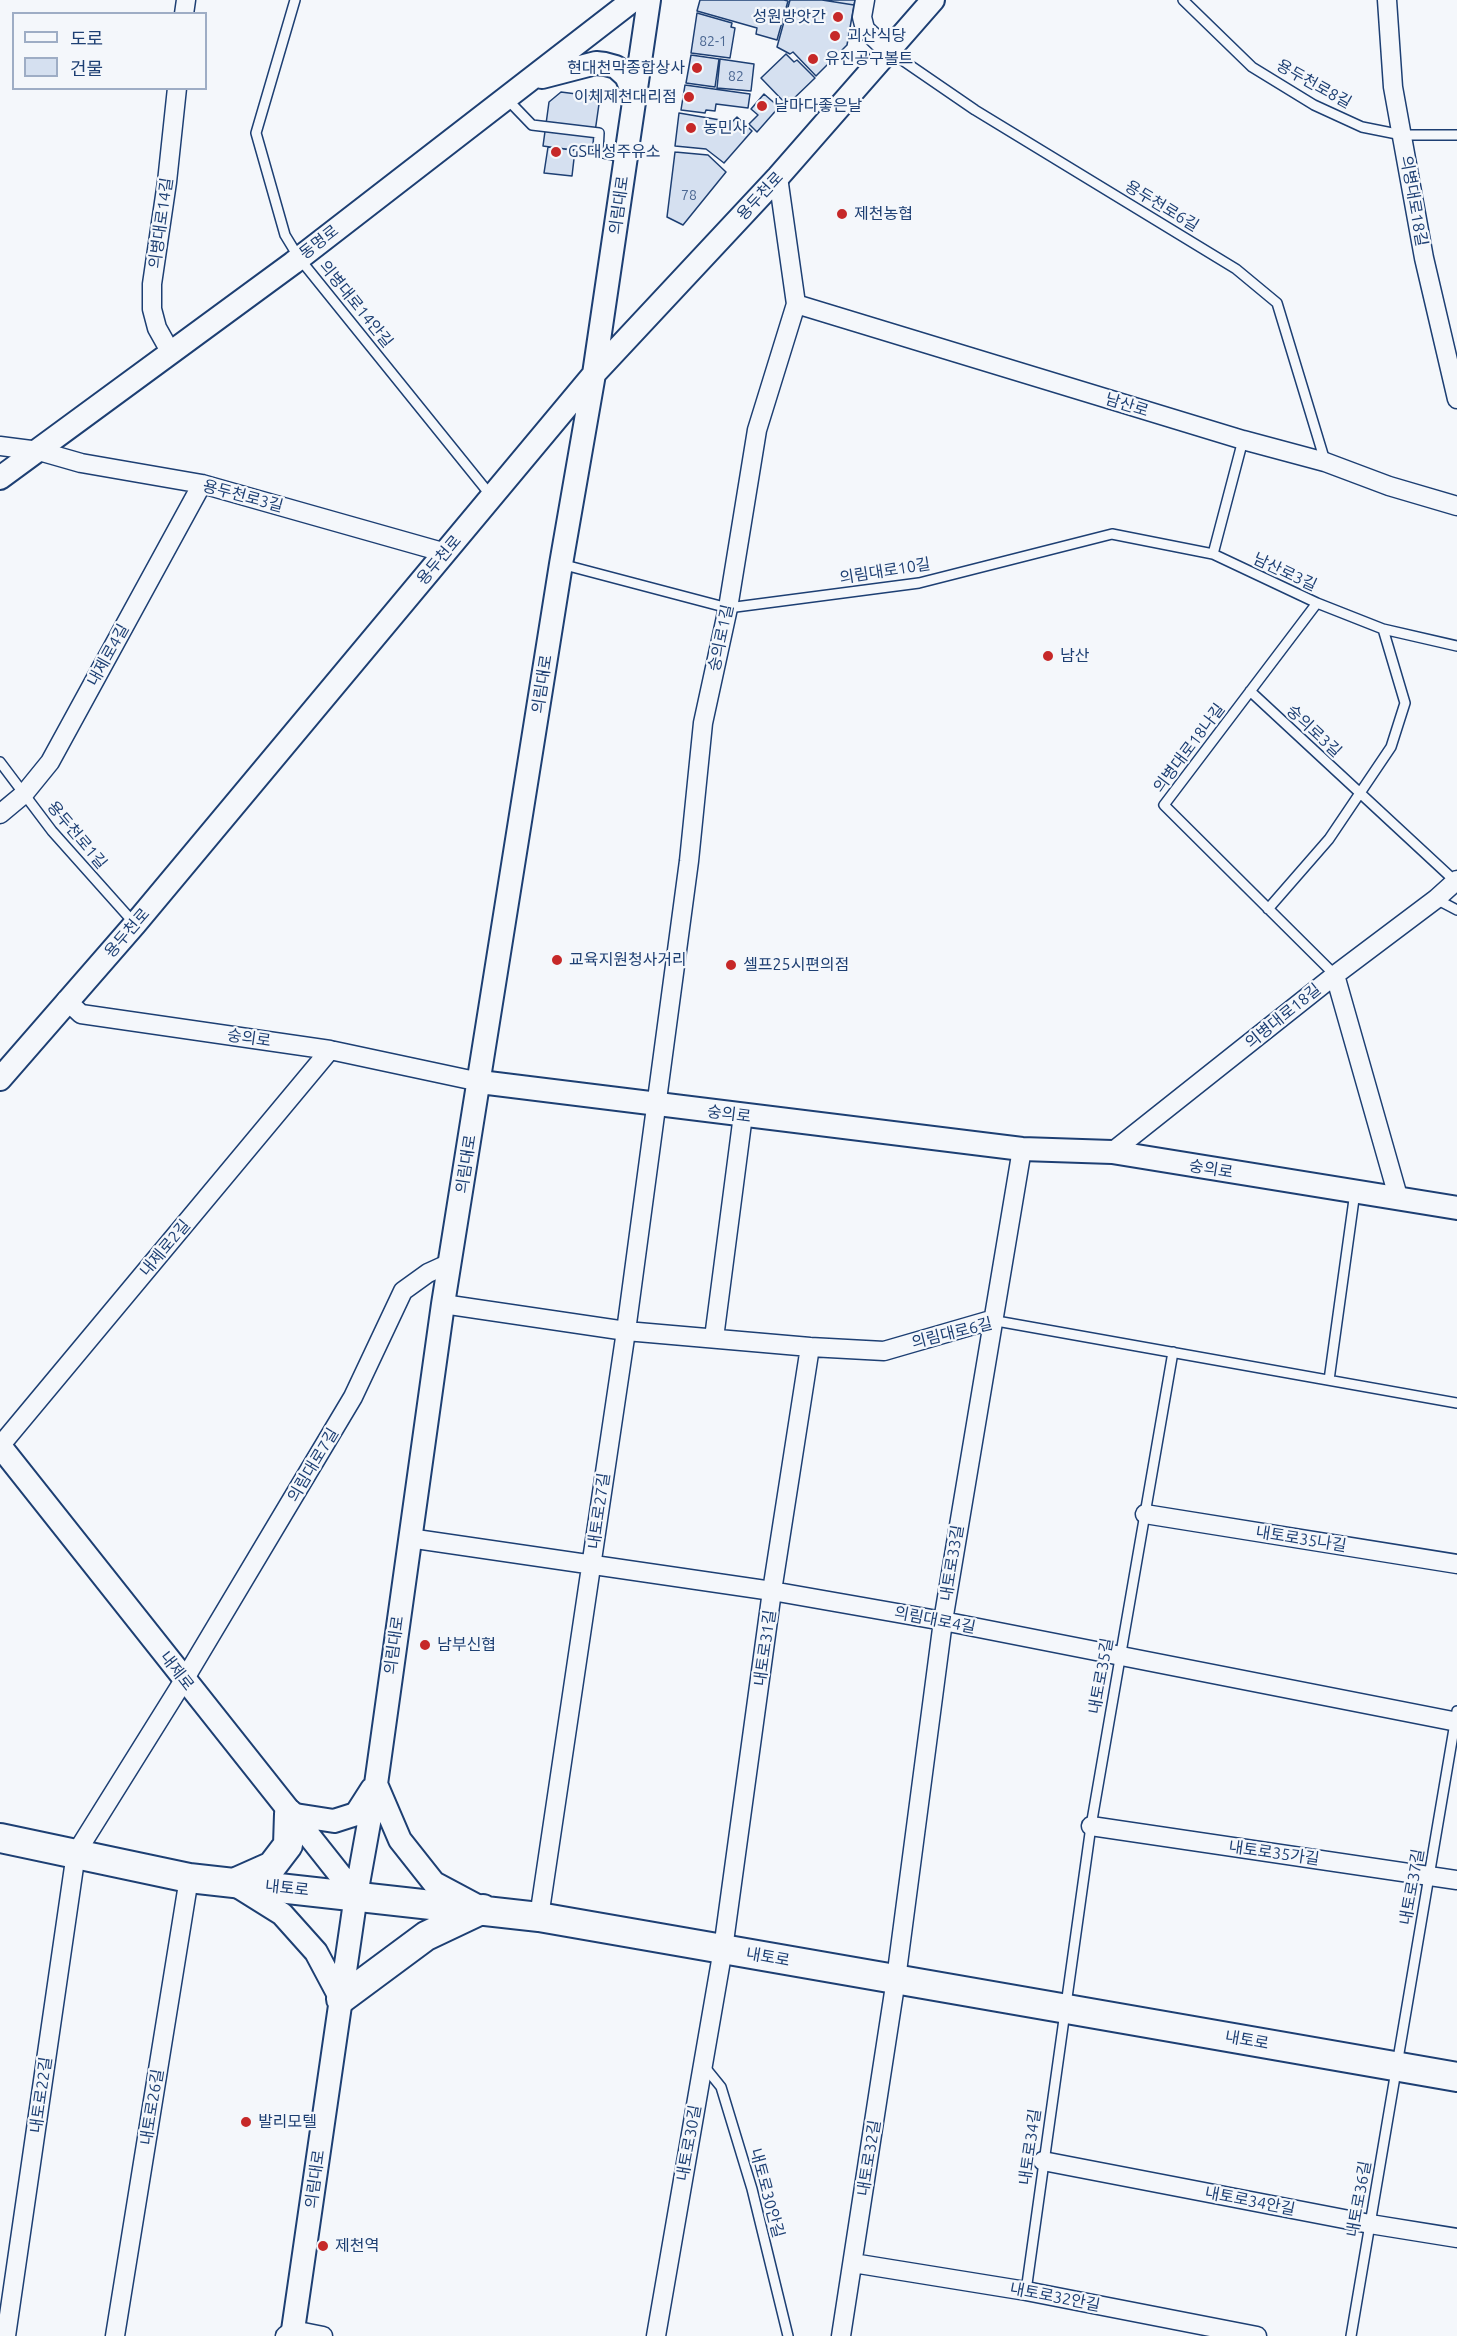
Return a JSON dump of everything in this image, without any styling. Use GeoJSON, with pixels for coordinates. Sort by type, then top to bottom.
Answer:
{"type":"FeatureCollection","features":[{"type":"Feature","properties":{"kind":"main road"},"geometry":{"type":"LineString","coordinates":[[233,1883],[272,1866],[288,1845],[289,1814]]}},
{"type":"Feature","properties":{"kind":"main road","name":"내토로"},"geometry":{"type":"LineString","coordinates":[[0,1838],[189,1878],[539,1917],[1066,2007],[1457,2077]]}},
{"type":"Feature","properties":{"kind":"main road"},"geometry":{"type":"LineString","coordinates":[[341,1999],[426,1936],[483,1910]]}},
{"type":"Feature","properties":{"kind":"street","name":"동명로"},"geometry":{"type":"LineString","coordinates":[[0,478],[299,258],[633,0]]}},
{"type":"Feature","properties":{"kind":"street","name":"의림대로"},"geometry":{"type":"LineString","coordinates":[[289,2333],[356,1895],[376,1784],[443,1304],[561,564],[594,374],[649,0]]}},
{"type":"Feature","properties":{"kind":"street"},"geometry":{"type":"LineString","coordinates":[[865,0],[862,17],[865,29],[887,50]]}},
{"type":"Feature","properties":{"kind":"street","name":"용두천로"},"geometry":{"type":"LineString","coordinates":[[0,1079],[66,1000],[135,924],[594,374],[778,177],[933,0]]}},
{"type":"Feature","properties":{"kind":"street","name":"의병대로18길"},"geometry":{"type":"LineString","coordinates":[[1387,0],[1393,87],[1424,258],[1457,399]]}},
{"type":"Feature","properties":{"kind":"street"},"geometry":{"type":"LineString","coordinates":[[529,80],[572,68],[606,64],[616,67],[626,76],[635,97]]}},
{"type":"Feature","properties":{"kind":"street","name":"의병대로14길"},"geometry":{"type":"LineString","coordinates":[[171,353],[157,328],[152,309],[152,285],[167,182],[177,90]]}},
{"type":"Feature","properties":{"kind":"street","name":"숭의로1길"},"geometry":{"type":"LineString","coordinates":[[655,1105],[689,861],[703,723],[728,608],[757,430],[796,304],[778,177]]}},
{"type":"Feature","properties":{"kind":"street","name":"남산로"},"geometry":{"type":"LineString","coordinates":[[796,304],[1243,440],[1325,462],[1389,486],[1457,506]]}},
{"type":"Feature","properties":{"kind":"street","name":"용두천로3길"},"geometry":{"type":"LineString","coordinates":[[0,446],[39,451],[81,463],[202,484],[446,553]]}},
{"type":"Feature","properties":{"kind":"street","name":"내제로4길"},"geometry":{"type":"LineString","coordinates":[[0,814],[24,794],[50,762],[202,484]]}},
{"type":"Feature","properties":{"kind":"street","name":"의병대로18길"},"geometry":{"type":"LineString","coordinates":[[1112,1152],[1335,975],[1436,899],[1456,880]]}},
{"type":"Feature","properties":{"kind":"street"},"geometry":{"type":"LineString","coordinates":[[1335,975],[1399,1200]]}},
{"type":"Feature","properties":{"kind":"street","name":"숭의로"},"geometry":{"type":"LineString","coordinates":[[66,1000],[81,1014],[330,1050],[480,1082],[1022,1149],[1112,1152],[1457,1208]]}},
{"type":"Feature","properties":{"kind":"street","name":"내제로2길"},"geometry":{"type":"LineString","coordinates":[[0,1446],[330,1050]]}},
{"type":"Feature","properties":{"kind":"street","name":"내토로27길"},"geometry":{"type":"LineString","coordinates":[[539,1917],[626,1331],[655,1105]]}},
{"type":"Feature","properties":{"kind":"street"},"geometry":{"type":"LineString","coordinates":[[714,1338],[743,1115]]}},
{"type":"Feature","properties":{"kind":"street","name":"내토로33길"},"geometry":{"type":"LineString","coordinates":[[896,1979],[943,1621],[991,1320],[1022,1149]]}},
{"type":"Feature","properties":{"kind":"street","name":"의림대로7길"},"geometry":{"type":"LineString","coordinates":[[184,1680],[353,1397],[403,1291],[422,1277],[450,1263]]}},
{"type":"Feature","properties":{"kind":"street","name":"의림대로6길"},"geometry":{"type":"LineString","coordinates":[[443,1304],[626,1331],[884,1351],[991,1320]]}},
{"type":"Feature","properties":{"kind":"street","name":"내토로31길"},"geometry":{"type":"LineString","coordinates":[[723,1949],[772,1591],[810,1347]]}},
{"type":"Feature","properties":{"kind":"street","name":"내제로"},"geometry":{"type":"LineString","coordinates":[[0,1446],[289,1814],[356,1895]]}},
{"type":"Feature","properties":{"kind":"street","name":"내토로35나길"},"geometry":{"type":"LineString","coordinates":[[1145,1514],[1457,1564]]}},
{"type":"Feature","properties":{"kind":"street","name":"의림대로4길"},"geometry":{"type":"LineString","coordinates":[[409,1538],[772,1591],[1456,1718]]}},
{"type":"Feature","properties":{"kind":"street"},"geometry":{"type":"LineString","coordinates":[[76,1853],[184,1680]]}},
{"type":"Feature","properties":{"kind":"street"},"geometry":{"type":"LineString","coordinates":[[289,1814],[334,1821],[356,1814],[376,1784]]}},
{"type":"Feature","properties":{"kind":"street"},"geometry":{"type":"LineString","coordinates":[[376,1784],[400,1840],[434,1882],[483,1910]]}},
{"type":"Feature","properties":{"kind":"street","name":"내토로35가길"},"geometry":{"type":"LineString","coordinates":[[1091,1826],[1457,1880]]}},
{"type":"Feature","properties":{"kind":"street","name":"내토로22길"},"geometry":{"type":"LineString","coordinates":[[6,2336],[76,1853]]}},
{"type":"Feature","properties":{"kind":"street","name":"내토로26길"},"geometry":{"type":"LineString","coordinates":[[115,2336],[189,1878]]}},
{"type":"Feature","properties":{"kind":"street"},"geometry":{"type":"LineString","coordinates":[[233,1883],[282,1914],[316,1952],[341,1999]]}},
{"type":"Feature","properties":{"kind":"street","name":"내토로30길"},"geometry":{"type":"LineString","coordinates":[[656,2336],[723,1949]]}},
{"type":"Feature","properties":{"kind":"street","name":"내토로32길"},"geometry":{"type":"LineString","coordinates":[[841,2336],[896,1979]]}},
{"type":"Feature","properties":{"kind":"street","name":"내토로34안길"},"geometry":{"type":"LineString","coordinates":[[1043,2161],[1370,2224],[1457,2238]]}},
{"type":"Feature","properties":{"kind":"street","name":"내토로32안길"},"geometry":{"type":"LineString","coordinates":[[853,2263],[1026,2290],[1257,2336]]}},
{"type":"Feature","properties":{"kind":"street"},"geometry":{"type":"LineString","coordinates":[[289,2333],[323,2336]]}},
{"type":"Feature","properties":{"kind":"lane","name":"의병대로14안길"},"geometry":{"type":"LineString","coordinates":[[295,0],[256,133],[285,235],[299,258],[492,497]]}},
{"type":"Feature","properties":{"kind":"lane","name":"용두천로8길"},"geometry":{"type":"LineString","coordinates":[[1183,0],[1252,67],[1314,105],[1362,127],[1402,135],[1457,135]]}},
{"type":"Feature","properties":{"kind":"lane","name":"용두천로6길"},"geometry":{"type":"LineString","coordinates":[[887,50],[975,110],[1236,269],[1277,303],[1325,462]]}},
{"type":"Feature","properties":{"kind":"lane"},"geometry":{"type":"LineString","coordinates":[[506,98],[532,125],[599,133],[598,152],[626,158]]}},
{"type":"Feature","properties":{"kind":"lane"},"geometry":{"type":"LineString","coordinates":[[1213,554],[1243,440]]}},
{"type":"Feature","properties":{"kind":"lane","name":"의림대로10길"},"geometry":{"type":"LineString","coordinates":[[561,564],[728,608],[919,583],[1112,534],[1213,554]]}},
{"type":"Feature","properties":{"kind":"lane","name":"남산로3길"},"geometry":{"type":"LineString","coordinates":[[1213,554],[1317,603],[1383,629],[1457,646]]}},
{"type":"Feature","properties":{"kind":"lane","name":"의병대로18나길"},"geometry":{"type":"LineString","coordinates":[[1317,603],[1164,805],[1335,975]]}},
{"type":"Feature","properties":{"kind":"lane"},"geometry":{"type":"LineString","coordinates":[[1268,909],[1329,838],[1358,792],[1391,747],[1405,703],[1383,629]]}},
{"type":"Feature","properties":{"kind":"lane","name":"숭의로3길"},"geometry":{"type":"LineString","coordinates":[[1250,691],[1358,792]]}},
{"type":"Feature","properties":{"kind":"lane","name":"용두천로1길"},"geometry":{"type":"LineString","coordinates":[[0,762],[52,831],[135,924]]}},
{"type":"Feature","properties":{"kind":"lane","name":"의병대로18길"},"geometry":{"type":"LineString","coordinates":[[1358,792],[1456,880]]}},
{"type":"Feature","properties":{"kind":"lane"},"geometry":{"type":"LineString","coordinates":[[1436,899],[1457,910]]}},
{"type":"Feature","properties":{"kind":"lane"},"geometry":{"type":"LineString","coordinates":[[1329,1380],[1355,1192]]}},
{"type":"Feature","properties":{"kind":"lane","name":"의림대로6길"},"geometry":{"type":"LineString","coordinates":[[991,1320],[1457,1403]]}},
{"type":"Feature","properties":{"kind":"lane","name":"내토로35길"},"geometry":{"type":"LineString","coordinates":[[1066,2007],[1091,1826],[1173,1352]]}},
{"type":"Feature","properties":{"kind":"lane","name":"내토로37길"},"geometry":{"type":"LineString","coordinates":[[1397,2067],[1456,1718]]}},
{"type":"Feature","properties":{"kind":"lane","name":"내토로34길"},"geometry":{"type":"LineString","coordinates":[[1026,2290],[1066,2007]]}},
{"type":"Feature","properties":{"kind":"lane","name":"내토로30안길"},"geometry":{"type":"LineString","coordinates":[[703,2064],[721,2087],[752,2188],[788,2336]]}},
{"type":"Feature","properties":{"kind":"lane","name":"내토로36길"},"geometry":{"type":"LineString","coordinates":[[1351,2336],[1397,2067]]}},
{"type":"Feature","properties":{"kind":"building"},"geometry":{"type":"Polygon","coordinates":[[[700,0],[788,1],[777,40],[756,34],[757,28],[697,11],[700,0]]]}},
{"type":"Feature","properties":{"kind":"building"},"geometry":{"type":"Polygon","coordinates":[[[790,0],[822,0],[854,5],[847,45],[816,76],[793,52],[790,54],[777,47],[790,0]]]}},
{"type":"Feature","properties":{"kind":"building"},"geometry":{"type":"Polygon","coordinates":[[[822,0],[855,0],[854,5],[822,0]]]}},
{"type":"Feature","properties":{"kind":"building"},"geometry":{"type":"Polygon","coordinates":[[[697,13],[732,23],[731,27],[735,28],[730,58],[691,53],[697,13]]]}},
{"type":"Feature","properties":{"kind":"building"},"geometry":{"type":"Polygon","coordinates":[[[786,54],[794,62],[797,60],[815,78],[787,105],[761,78],[786,54]]]}},
{"type":"Feature","properties":{"kind":"building"},"geometry":{"type":"Polygon","coordinates":[[[691,55],[719,59],[715,87],[686,83],[691,55]]]}},
{"type":"Feature","properties":{"kind":"building"},"geometry":{"type":"Polygon","coordinates":[[[720,59],[754,64],[751,91],[717,88],[720,59]]]}},
{"type":"Feature","properties":{"kind":"building"},"geometry":{"type":"Polygon","coordinates":[[[685,85],[750,94],[748,108],[716,104],[715,111],[706,110],[705,113],[681,110],[685,85]]]}},
{"type":"Feature","properties":{"kind":"building"},"geometry":{"type":"Polygon","coordinates":[[[561,92],[600,97],[592,153],[543,146],[549,102],[561,92]]]}},
{"type":"Feature","properties":{"kind":"building"},"geometry":{"type":"Polygon","coordinates":[[[764,94],[779,107],[757,132],[749,124],[758,115],[751,109],[764,94]]]}},
{"type":"Feature","properties":{"kind":"building"},"geometry":{"type":"Polygon","coordinates":[[[679,113],[732,122],[737,117],[752,131],[724,163],[706,149],[675,146],[679,113]]]}},
{"type":"Feature","properties":{"kind":"building"},"geometry":{"type":"Polygon","coordinates":[[[548,147],[575,150],[572,176],[544,173],[548,147]]]}},
{"type":"Feature","properties":{"kind":"building"},"geometry":{"type":"Polygon","coordinates":[[[675,152],[708,155],[726,172],[683,225],[667,217],[675,152]]]}},
{"type":"Feature","properties":{"kind":"place","name":"성원방앗간"},"geometry":{"type":"Point","coordinates":[838,17]}},
{"type":"Feature","properties":{"kind":"place","name":"괴산식당"},"geometry":{"type":"Point","coordinates":[835,36]}},
{"type":"Feature","properties":{"kind":"place","name":"유진공구볼트"},"geometry":{"type":"Point","coordinates":[813,59]}},
{"type":"Feature","properties":{"kind":"place","name":"현대천막종합상사"},"geometry":{"type":"Point","coordinates":[697,68]}},
{"type":"Feature","properties":{"kind":"place","name":"이체제천대리점"},"geometry":{"type":"Point","coordinates":[689,97]}},
{"type":"Feature","properties":{"kind":"place","name":"날마다좋은날"},"geometry":{"type":"Point","coordinates":[762,106]}},
{"type":"Feature","properties":{"kind":"place","name":"농민사"},"geometry":{"type":"Point","coordinates":[691,128]}},
{"type":"Feature","properties":{"kind":"place","name":"GS대성주유소"},"geometry":{"type":"Point","coordinates":[556,152]}},
{"type":"Feature","properties":{"kind":"place","name":"제천농협"},"geometry":{"type":"Point","coordinates":[842,214]}},
{"type":"Feature","properties":{"kind":"place","name":"남산"},"geometry":{"type":"Point","coordinates":[1048,656]}},
{"type":"Feature","properties":{"kind":"place","name":"교육지원청사거리"},"geometry":{"type":"Point","coordinates":[557,960]}},
{"type":"Feature","properties":{"kind":"place","name":"셀프25시편의점"},"geometry":{"type":"Point","coordinates":[731,965]}},
{"type":"Feature","properties":{"kind":"place","name":"남부신협"},"geometry":{"type":"Point","coordinates":[425,1645]}},
{"type":"Feature","properties":{"kind":"place","name":"발리모텔"},"geometry":{"type":"Point","coordinates":[246,2122]}},
{"type":"Feature","properties":{"kind":"place","name":"제천역"},"geometry":{"type":"Point","coordinates":[323,2246]}}]}
